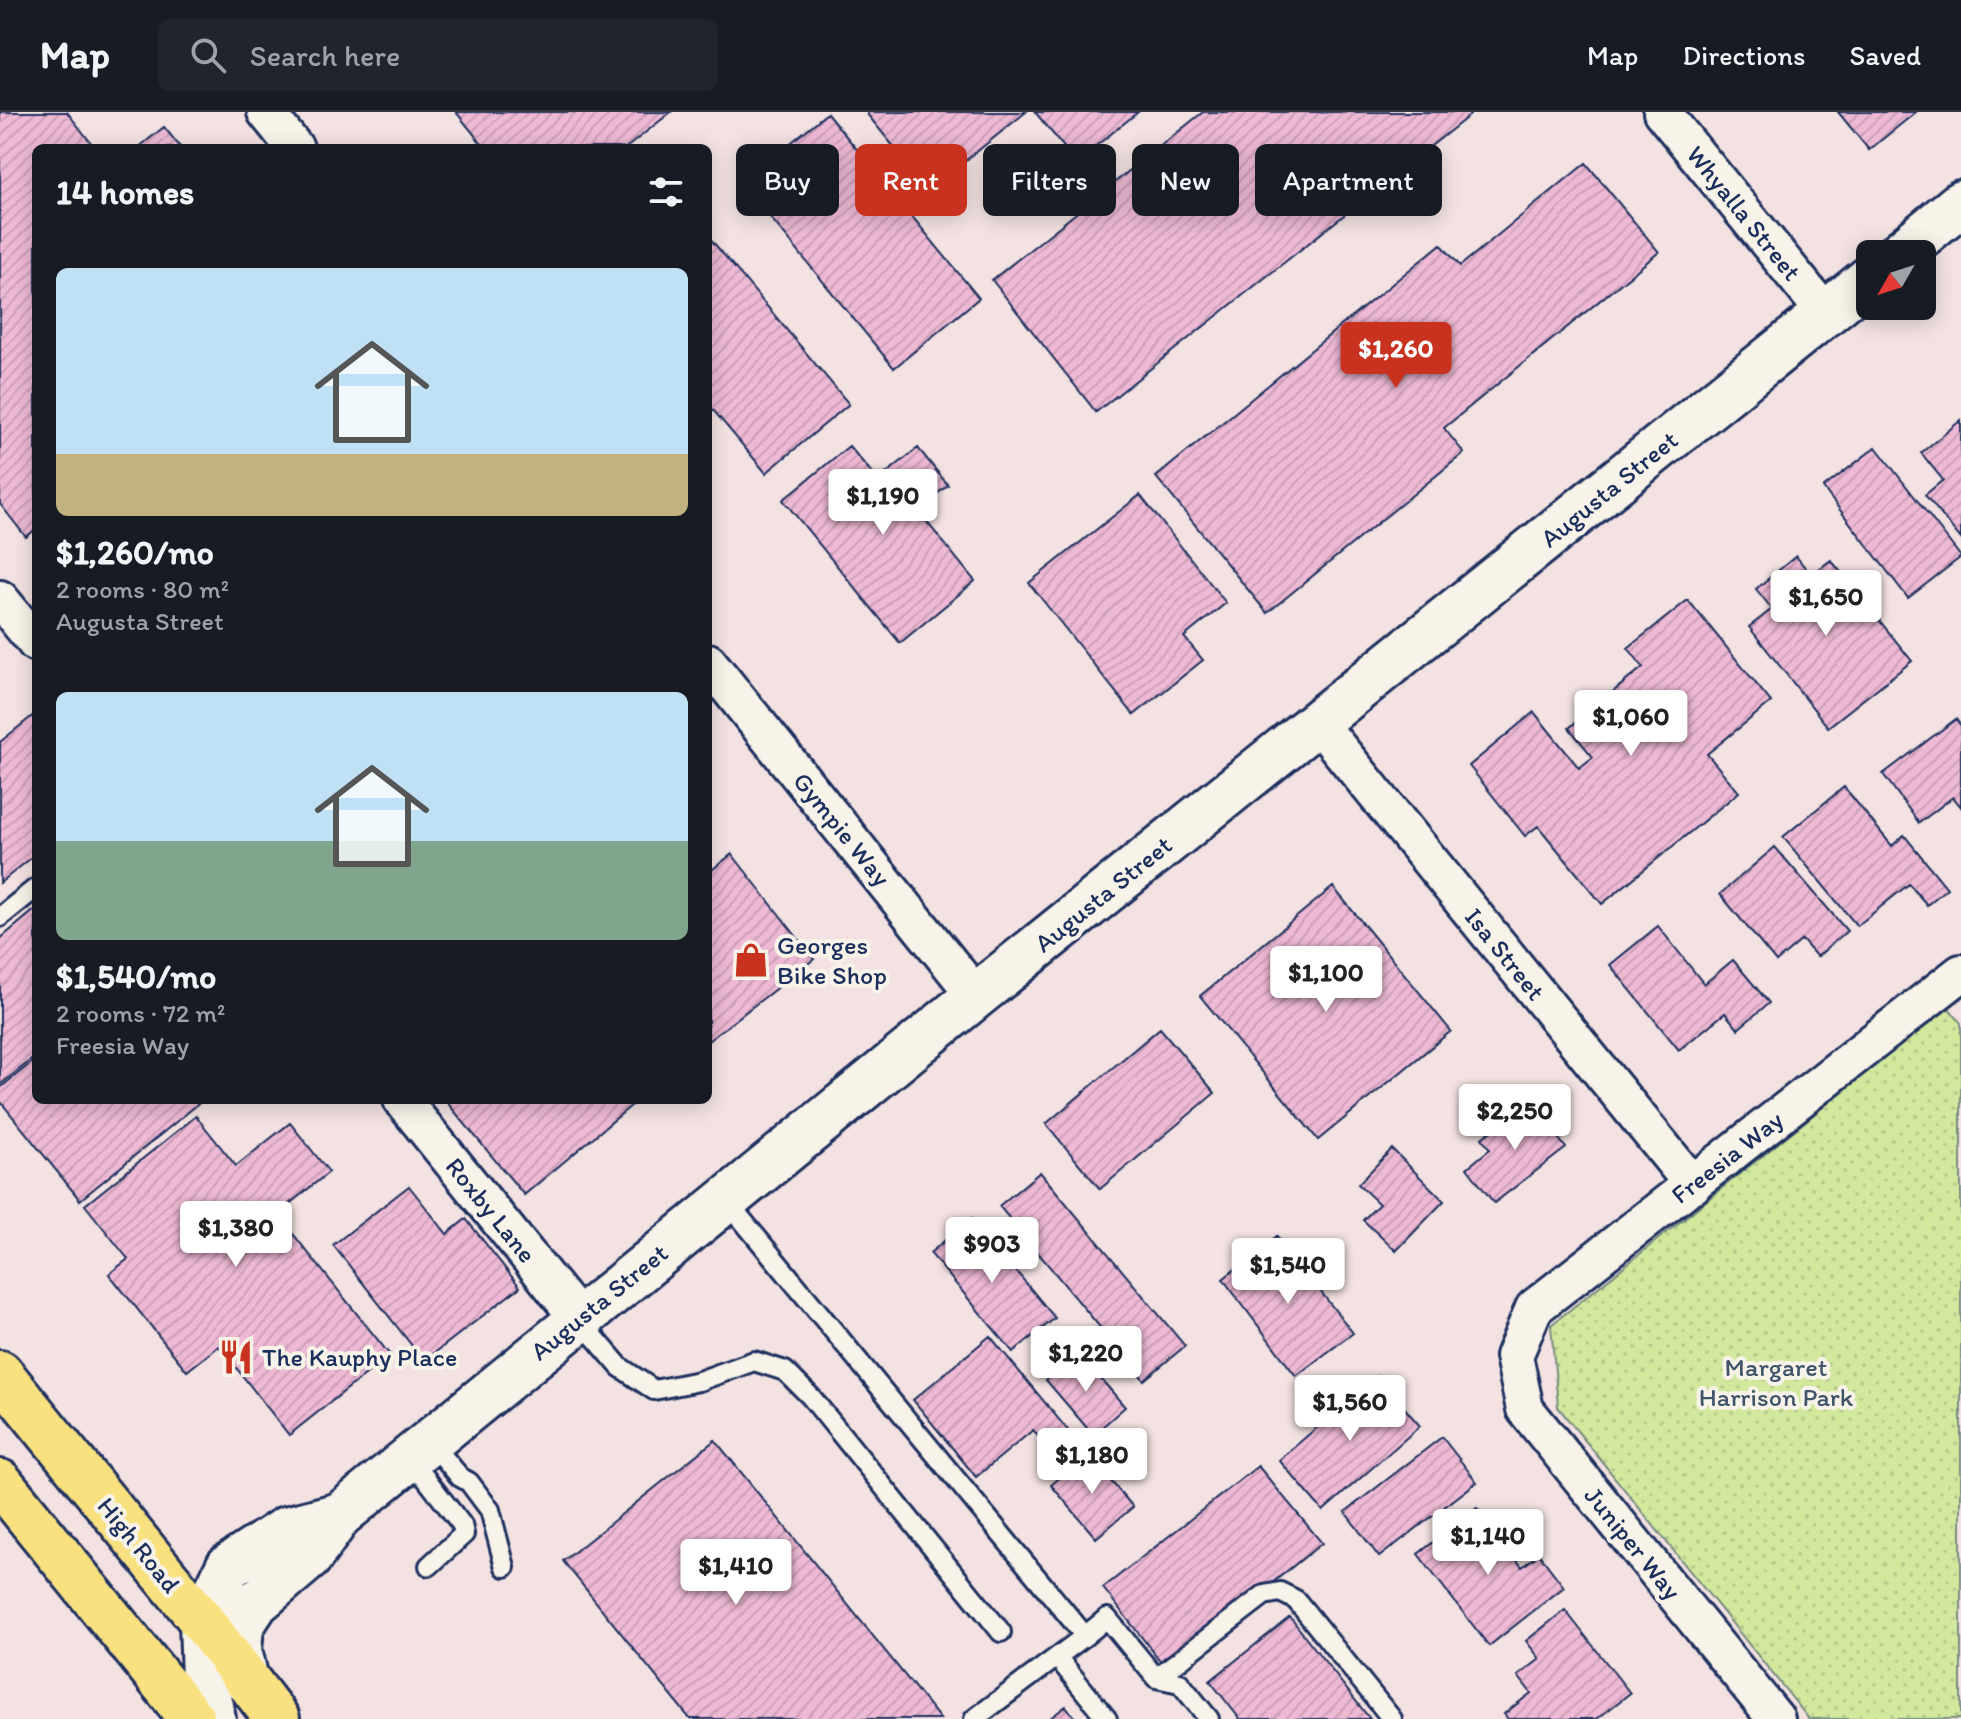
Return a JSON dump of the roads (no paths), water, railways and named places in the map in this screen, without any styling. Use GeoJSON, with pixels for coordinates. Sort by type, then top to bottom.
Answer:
{"type":"FeatureCollection","features":[{"type":"Feature","properties":{"kind":"main road","name":"High Road"},"geometry":{"type":"LineString","coordinates":[[0,1373],[202,1621],[277,1719]]}},
{"type":"Feature","properties":{"kind":"main road"},"geometry":{"type":"LineString","coordinates":[[0,1482],[192,1719]]}},
{"type":"Feature","properties":{"kind":"street"},"geometry":{"type":"LineString","coordinates":[[266,112],[292,144]]}},
{"type":"Feature","properties":{"kind":"street","name":"Whyalla Street"},"geometry":{"type":"LineString","coordinates":[[1662,112],[1826,314]]}},
{"type":"Feature","properties":{"kind":"street"},"geometry":{"type":"LineString","coordinates":[[1916,240],[1961,203]]}},
{"type":"Feature","properties":{"kind":"street","name":"Augusta Street"},"geometry":{"type":"LineString","coordinates":[[246,1680],[239,1650],[241,1626],[256,1603],[310,1557],[340,1515],[976,996],[1856,289]]}},
{"type":"Feature","properties":{"kind":"street"},"geometry":{"type":"LineString","coordinates":[[0,599],[32,638]]}},
{"type":"Feature","properties":{"kind":"street","name":"Gympie Way"},"geometry":{"type":"LineString","coordinates":[[712,667],[976,996]]}},
{"type":"Feature","properties":{"kind":"street","name":"Isa Street"},"geometry":{"type":"LineString","coordinates":[[1318,723],[1693,1185]]}},
{"type":"Feature","properties":{"kind":"street","name":"Freesia Way"},"geometry":{"type":"LineString","coordinates":[[1514,1356],[1534,1308],[1958,982]]}},
{"type":"Feature","properties":{"kind":"street","name":"Roxby Lane"},"geometry":{"type":"LineString","coordinates":[[405,1104],[579,1319]]}},
{"type":"Feature","properties":{"kind":"street","name":"Juniper Way"},"geometry":{"type":"LineString","coordinates":[[1514,1356],[1525,1409],[1776,1719]]}},
{"type":"Feature","properties":{"kind":"street","name":"Augusta Street"},"geometry":{"type":"LineString","coordinates":[[228,1567],[286,1529],[340,1515]]}},
{"type":"Feature","properties":{"kind":"street"},"geometry":{"type":"LineString","coordinates":[[148,1558],[191,1572],[228,1567]]}},
{"type":"Feature","properties":{"kind":"street"},"geometry":{"type":"LineString","coordinates":[[213,1719],[204,1680],[202,1621],[228,1567]]}},
{"type":"Feature","properties":{"kind":"lane"},"geometry":{"type":"LineString","coordinates":[[0,917],[32,891]]}},
{"type":"Feature","properties":{"kind":"lane"},"geometry":{"type":"LineString","coordinates":[[725,1199],[1085,1636]]}},
{"type":"Feature","properties":{"kind":"lane"},"geometry":{"type":"LineString","coordinates":[[579,1319],[620,1367],[654,1390],[699,1381],[754,1361],[785,1371],[811,1397],[1001,1632]]}},
{"type":"Feature","properties":{"kind":"lane"},"geometry":{"type":"LineString","coordinates":[[420,1449],[464,1534],[429,1566]]}},
{"type":"Feature","properties":{"kind":"lane"},"geometry":{"type":"LineString","coordinates":[[420,1449],[469,1482],[490,1510],[505,1567]]}},
{"type":"Feature","properties":{"kind":"lane"},"geometry":{"type":"LineString","coordinates":[[1156,1678],[1264,1595],[1280,1592],[1296,1600],[1392,1719]]}},
{"type":"Feature","properties":{"kind":"lane"},"geometry":{"type":"LineString","coordinates":[[974,1719],[1107,1618],[1156,1678],[1180,1683],[1209,1719]]}},
{"type":"Feature","properties":{"kind":"lane"},"geometry":{"type":"LineString","coordinates":[[1057,1657],[1107,1719]]}},
{"type":"Feature","properties":{"kind":"place","name":"Georges Bike Shop"},"geometry":{"type":"Point","coordinates":[751,960]}},
{"type":"Feature","properties":{"kind":"place","name":"The Kauphy Place"},"geometry":{"type":"Point","coordinates":[236,1357]}},
{"type":"Feature","properties":{"kind":"park label","name":"Margaret Harrison Park"},"geometry":{"type":"Point","coordinates":[1776,1382]}}]}
